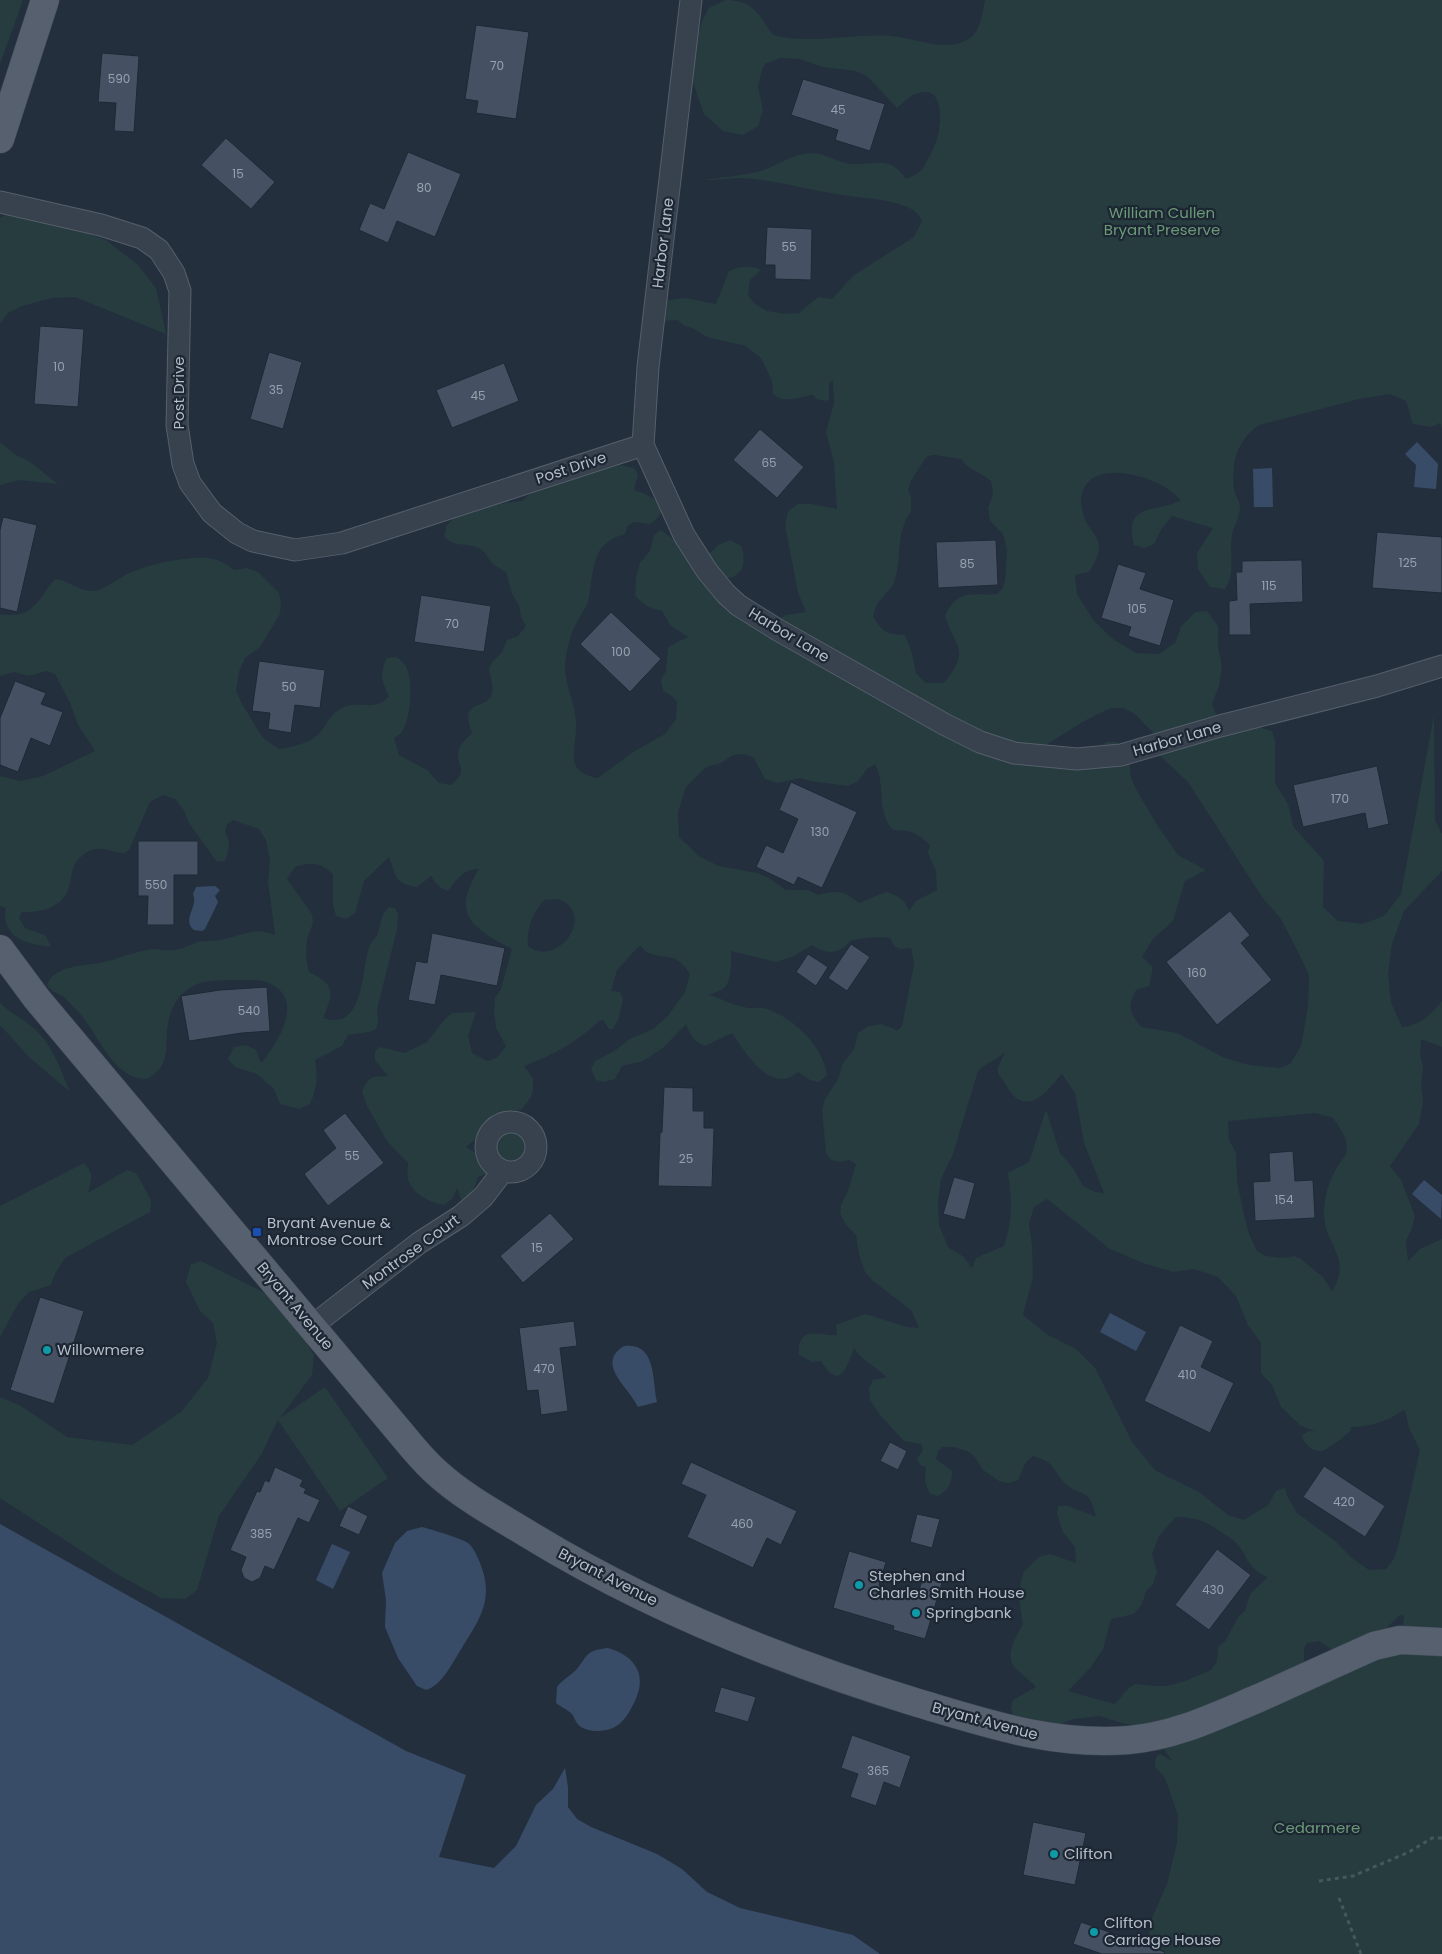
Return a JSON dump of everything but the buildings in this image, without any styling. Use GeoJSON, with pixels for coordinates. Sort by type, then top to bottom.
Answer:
{"type":"FeatureCollection","features":[{"type":"Feature","properties":{"kind":"main road"},"geometry":{"type":"LineString","coordinates":[[0,138],[44,0]]}},
{"type":"Feature","properties":{"kind":"main road","name":"Bryant Avenue"},"geometry":{"type":"LineString","coordinates":[[0,949],[36,999],[414,1449],[437,1473],[467,1496],[579,1565],[625,1589],[719,1631],[863,1686],[998,1727],[1056,1739],[1099,1741],[1156,1737],[1201,1724],[1374,1646],[1400,1640],[1442,1642]]}},
{"type":"Feature","properties":{"kind":"street","name":"Harbor Lane"},"geometry":{"type":"LineString","coordinates":[[691,0],[648,367],[643,445],[684,535],[712,577],[738,605],[778,630],[944,724],[980,742],[1014,753],[1077,759],[1121,755],[1220,726],[1377,686],[1442,666]]}},
{"type":"Feature","properties":{"kind":"street","name":"Post Drive"},"geometry":{"type":"LineString","coordinates":[[0,202],[117,230],[142,238],[159,250],[174,273],[180,291],[177,425],[183,464],[190,482],[212,513],[237,533],[253,541],[295,550],[342,543],[643,445]]}},
{"type":"Feature","properties":{"kind":"street","name":"Montrose Court"},"geometry":{"type":"LineString","coordinates":[[312,1326],[419,1243],[461,1216],[483,1198],[503,1171]]}},
{"type":"Feature","properties":{"kind":"path"},"geometry":{"type":"LineString","coordinates":[[1319,1882],[1353,1876],[1409,1852],[1432,1838],[1442,1838]]}},
{"type":"Feature","properties":{"kind":"path"},"geometry":{"type":"LineString","coordinates":[[1338,1898],[1361,1954]]}},
{"type":"Feature","properties":{"kind":"green space"},"geometry":{"type":"Polygon","coordinates":[[[0,0],[23,0],[0,64],[0,0]]]}},
{"type":"Feature","properties":{"kind":"green space"},"geometry":{"type":"Polygon","coordinates":[[[726,0],[743,3],[755,10],[773,35],[787,38],[817,39],[891,36],[931,44],[951,45],[961,43],[973,35],[980,21],[985,0],[1442,0],[1442,429],[1440,423],[1431,427],[1413,424],[1406,401],[1390,394],[1359,399],[1259,425],[1245,438],[1235,461],[1234,489],[1240,505],[1240,511],[1233,532],[1231,570],[1225,589],[1210,587],[1198,569],[1197,553],[1213,528],[1172,516],[1162,528],[1154,544],[1144,548],[1134,545],[1133,521],[1137,515],[1144,511],[1181,500],[1160,484],[1145,478],[1120,473],[1100,475],[1087,483],[1081,498],[1084,517],[1098,541],[1099,551],[1089,572],[1075,575],[1077,594],[1094,621],[1113,639],[1136,653],[1159,654],[1175,643],[1181,627],[1195,612],[1207,611],[1218,626],[1218,647],[1222,666],[1219,686],[1212,704],[1216,714],[1272,731],[1275,741],[1275,783],[1288,804],[1293,826],[1324,861],[1323,907],[1338,921],[1362,924],[1384,916],[1401,894],[1434,715],[1435,820],[1442,834],[1442,871],[1404,911],[1392,944],[1388,974],[1391,1002],[1402,1027],[1425,1019],[1442,1001],[1442,1047],[1421,1039],[1420,1053],[1423,1068],[1421,1087],[1423,1100],[1419,1124],[1390,1166],[1401,1180],[1415,1216],[1406,1241],[1408,1261],[1420,1249],[1442,1239],[1442,1954],[1145,1954],[1152,1918],[1167,1884],[1177,1843],[1178,1815],[1165,1778],[1155,1767],[1156,1757],[1160,1754],[1172,1761],[1156,1737],[1141,1726],[1125,1724],[1100,1716],[1074,1719],[1054,1726],[1025,1723],[1013,1715],[1011,1707],[1013,1700],[1036,1687],[1015,1668],[1011,1658],[1012,1646],[1023,1624],[1019,1600],[1024,1571],[1039,1557],[1050,1554],[1076,1563],[1075,1547],[1063,1532],[1057,1514],[1058,1506],[1068,1506],[1096,1517],[1090,1500],[1082,1493],[1068,1486],[1051,1465],[1040,1458],[1033,1456],[1026,1462],[1018,1480],[1008,1483],[999,1481],[983,1470],[974,1456],[967,1451],[953,1447],[943,1447],[938,1451],[936,1459],[952,1471],[949,1486],[938,1496],[930,1494],[925,1482],[926,1467],[920,1465],[917,1459],[923,1450],[921,1444],[904,1441],[880,1415],[870,1400],[869,1388],[873,1380],[887,1377],[860,1356],[854,1348],[845,1369],[838,1376],[833,1375],[821,1361],[812,1362],[798,1354],[803,1337],[811,1334],[837,1335],[836,1325],[865,1314],[907,1327],[919,1328],[911,1310],[873,1281],[865,1272],[859,1255],[856,1235],[846,1225],[840,1213],[841,1205],[848,1191],[856,1164],[849,1160],[838,1162],[830,1159],[826,1153],[822,1110],[824,1101],[838,1079],[842,1065],[854,1049],[858,1033],[867,1027],[881,1024],[897,1031],[902,1026],[914,964],[911,948],[901,949],[895,947],[890,938],[864,938],[851,941],[834,952],[822,950],[812,945],[794,956],[776,962],[731,951],[728,983],[721,990],[709,995],[734,1005],[769,1010],[791,1021],[814,1046],[825,1065],[827,1075],[819,1082],[810,1080],[798,1072],[788,1078],[779,1079],[771,1076],[755,1064],[732,1033],[705,1046],[693,1038],[686,1024],[664,1047],[643,1061],[622,1066],[615,1079],[603,1082],[596,1080],[591,1069],[595,1061],[613,1052],[630,1039],[653,1029],[667,1017],[685,992],[690,974],[682,964],[672,958],[650,954],[640,945],[617,970],[611,991],[620,992],[623,998],[619,1018],[613,1029],[609,1029],[603,1020],[599,1021],[583,1035],[564,1047],[524,1066],[533,1078],[531,1097],[522,1109],[502,1112],[492,1120],[484,1132],[466,1147],[479,1155],[486,1174],[478,1177],[473,1192],[467,1201],[461,1199],[457,1188],[452,1199],[444,1205],[423,1197],[414,1190],[408,1180],[408,1163],[387,1141],[367,1106],[362,1091],[370,1079],[388,1076],[375,1060],[375,1051],[380,1047],[405,1053],[427,1042],[452,1013],[476,1012],[468,1036],[472,1053],[487,1061],[497,1058],[506,1046],[496,1028],[494,1010],[495,998],[501,989],[512,949],[476,926],[466,909],[471,885],[479,869],[465,873],[448,891],[442,889],[431,876],[417,887],[404,884],[397,878],[389,857],[364,881],[355,913],[346,919],[336,916],[333,905],[333,874],[316,864],[295,867],[287,879],[312,914],[313,923],[307,939],[306,957],[309,972],[324,981],[330,991],[329,1003],[323,1018],[336,1020],[346,1016],[353,1008],[362,984],[366,958],[370,946],[379,931],[382,917],[389,907],[395,908],[398,914],[397,929],[377,1009],[378,1022],[376,1029],[348,1035],[342,1046],[315,1060],[316,1082],[314,1093],[310,1104],[299,1109],[280,1104],[274,1089],[257,1074],[235,1067],[228,1059],[234,1047],[246,1045],[256,1050],[261,1063],[281,1033],[287,1010],[286,999],[280,990],[269,983],[254,980],[214,981],[200,983],[186,990],[176,1001],[170,1014],[166,1053],[161,1067],[147,1079],[135,1077],[116,1065],[79,1013],[65,998],[51,990],[47,985],[57,973],[72,967],[104,962],[140,951],[184,948],[197,942],[217,941],[260,931],[275,935],[268,881],[270,860],[266,840],[259,829],[233,820],[227,824],[225,832],[229,843],[228,853],[225,861],[217,862],[189,823],[183,809],[175,799],[163,795],[150,802],[129,850],[120,853],[97,849],[83,855],[72,871],[68,890],[60,901],[49,908],[35,912],[22,912],[19,918],[25,928],[46,936],[51,947],[26,942],[12,933],[7,926],[5,918],[6,908],[0,906],[0,776],[20,781],[43,776],[95,751],[78,725],[70,703],[55,674],[46,671],[29,676],[14,672],[0,676],[0,614],[13,615],[28,611],[56,579],[88,591],[93,591],[146,567],[200,558],[217,560],[234,570],[247,568],[258,572],[279,593],[281,602],[280,614],[260,647],[245,658],[239,672],[236,691],[263,738],[279,749],[300,744],[319,734],[331,716],[338,710],[349,705],[372,705],[383,701],[389,696],[383,682],[383,668],[387,658],[396,657],[405,665],[410,679],[410,707],[406,724],[401,733],[394,738],[399,755],[427,770],[439,783],[451,785],[457,779],[461,770],[458,759],[459,749],[472,733],[469,714],[475,707],[489,699],[492,693],[489,669],[492,662],[502,652],[507,640],[518,636],[526,626],[521,617],[519,605],[512,594],[506,572],[492,563],[485,553],[477,547],[457,544],[444,536],[447,525],[459,513],[492,505],[522,501],[538,487],[620,465],[634,468],[638,474],[634,490],[648,495],[661,507],[661,512],[650,524],[633,522],[627,527],[625,534],[611,540],[600,550],[593,569],[588,602],[569,643],[565,666],[576,722],[574,757],[575,764],[579,770],[587,775],[598,778],[633,752],[665,734],[676,719],[677,702],[672,696],[663,691],[661,680],[666,671],[668,647],[688,637],[671,626],[662,611],[648,607],[635,596],[636,578],[640,563],[650,551],[654,535],[661,530],[674,540],[680,550],[692,558],[708,555],[718,545],[730,540],[741,546],[744,558],[743,567],[733,577],[721,578],[774,622],[786,615],[806,612],[798,593],[785,525],[788,511],[798,504],[811,504],[837,509],[834,463],[826,432],[834,403],[833,380],[829,384],[829,399],[825,401],[816,399],[813,395],[782,399],[773,394],[772,381],[761,358],[746,346],[707,337],[683,325],[678,320],[660,321],[661,301],[685,298],[716,304],[729,271],[745,267],[761,270],[750,280],[748,295],[755,304],[767,311],[785,314],[799,313],[818,297],[832,299],[854,275],[914,237],[922,221],[916,213],[905,206],[884,200],[839,195],[765,180],[743,178],[704,180],[757,172],[790,158],[811,153],[852,164],[888,164],[900,172],[906,179],[922,169],[934,148],[940,125],[939,107],[937,99],[932,94],[925,92],[912,95],[897,108],[868,77],[856,71],[823,67],[799,59],[780,58],[765,64],[762,70],[758,86],[763,110],[758,126],[743,135],[723,131],[704,114],[692,80],[693,50],[703,19],[709,8],[726,0]],[[935,455],[928,456],[911,481],[908,490],[911,498],[911,512],[906,519],[901,534],[897,572],[893,585],[877,604],[873,616],[886,632],[905,635],[912,653],[916,673],[926,683],[944,683],[957,663],[959,656],[957,644],[945,616],[950,607],[960,597],[973,594],[997,594],[1003,588],[1007,550],[1003,534],[990,521],[988,508],[993,494],[991,481],[968,466],[961,459],[935,455]],[[1111,708],[1086,720],[1044,746],[1097,750],[1106,742],[1117,742],[1129,757],[1131,778],[1159,828],[1178,855],[1206,870],[1185,881],[1173,921],[1153,939],[1142,957],[1153,967],[1149,986],[1136,990],[1130,1005],[1134,1017],[1141,1027],[1177,1033],[1225,1058],[1249,1065],[1280,1068],[1290,1064],[1301,1046],[1308,1006],[1309,975],[1281,919],[1262,897],[1188,782],[1158,754],[1156,736],[1135,714],[1123,708],[1111,708]],[[743,754],[733,755],[721,763],[706,767],[686,787],[678,812],[679,837],[700,857],[719,866],[757,873],[769,878],[786,890],[808,890],[818,895],[840,892],[859,903],[886,892],[900,899],[909,911],[916,901],[937,890],[936,871],[928,853],[930,845],[913,833],[893,830],[888,823],[875,764],[867,769],[858,781],[848,786],[800,778],[778,783],[765,779],[753,757],[743,754]],[[558,899],[544,900],[529,927],[528,946],[539,951],[550,950],[561,945],[569,937],[574,927],[575,916],[570,906],[558,899]],[[1005,1051],[978,1071],[953,1154],[941,1179],[938,1203],[939,1225],[948,1247],[964,1257],[972,1268],[976,1258],[1004,1246],[1011,1210],[1008,1173],[1029,1162],[1046,1110],[1060,1153],[1073,1168],[1083,1186],[1095,1192],[1104,1193],[1084,1143],[1075,1093],[1062,1074],[1037,1099],[1025,1101],[1018,1099],[1012,1094],[998,1074],[998,1068],[1005,1051]],[[1315,1113],[1228,1121],[1229,1140],[1236,1153],[1237,1181],[1242,1206],[1249,1234],[1257,1251],[1266,1256],[1284,1258],[1294,1256],[1301,1259],[1323,1277],[1332,1291],[1338,1279],[1340,1269],[1336,1251],[1325,1225],[1324,1208],[1329,1185],[1347,1148],[1338,1125],[1333,1118],[1315,1113]],[[1047,1199],[1034,1207],[1029,1224],[1033,1277],[1023,1315],[1046,1334],[1076,1349],[1095,1368],[1132,1442],[1156,1471],[1199,1492],[1228,1515],[1244,1520],[1268,1505],[1276,1491],[1285,1488],[1287,1496],[1297,1513],[1335,1541],[1352,1558],[1369,1570],[1386,1569],[1394,1559],[1398,1547],[1420,1450],[1409,1428],[1405,1410],[1391,1418],[1376,1423],[1350,1427],[1351,1430],[1346,1435],[1322,1451],[1312,1449],[1306,1444],[1302,1435],[1309,1431],[1315,1431],[1301,1426],[1281,1407],[1272,1385],[1261,1373],[1261,1343],[1248,1325],[1236,1296],[1218,1277],[1194,1269],[1173,1272],[1143,1263],[1110,1249],[1047,1199]],[[1176,1517],[1159,1536],[1152,1554],[1157,1572],[1153,1584],[1146,1591],[1142,1604],[1134,1614],[1111,1619],[1103,1649],[1091,1667],[1068,1691],[1114,1704],[1135,1684],[1167,1686],[1211,1670],[1217,1661],[1218,1647],[1226,1640],[1238,1617],[1245,1611],[1250,1594],[1268,1577],[1255,1570],[1239,1546],[1231,1538],[1205,1522],[1183,1517],[1176,1517]],[[1400,1615],[1367,1646],[1340,1655],[1319,1641],[1307,1643],[1304,1648],[1304,1667],[1402,1635],[1404,1616],[1400,1615]]]}},
{"type":"Feature","properties":{"kind":"green space"},"geometry":{"type":"Polygon","coordinates":[[[8,214],[51,219],[106,240],[138,265],[156,288],[166,334],[75,297],[52,298],[22,306],[8,313],[0,324],[0,218],[8,214]]]}},
{"type":"Feature","properties":{"kind":"green space"},"geometry":{"type":"Polygon","coordinates":[[[0,442],[14,454],[30,462],[58,484],[18,480],[0,485],[0,442]]]}},
{"type":"Feature","properties":{"kind":"green space"},"geometry":{"type":"Polygon","coordinates":[[[0,1003],[31,1026],[45,1040],[55,1056],[70,1092],[30,1058],[0,1025],[0,1003]]]}},
{"type":"Feature","properties":{"kind":"green space"},"geometry":{"type":"Polygon","coordinates":[[[507,1126],[515,1126],[526,1132],[532,1147],[526,1162],[515,1168],[507,1168],[496,1162],[490,1151],[490,1143],[496,1132],[507,1126]]]}},
{"type":"Feature","properties":{"kind":"green space"},"geometry":{"type":"Polygon","coordinates":[[[84,1163],[91,1174],[88,1193],[127,1170],[136,1173],[151,1200],[150,1212],[65,1258],[55,1274],[51,1285],[29,1292],[18,1304],[0,1337],[0,1206],[84,1163]]]}},
{"type":"Feature","properties":{"kind":"green space"},"geometry":{"type":"Polygon","coordinates":[[[201,1261],[265,1293],[294,1324],[314,1355],[312,1375],[280,1418],[325,1387],[388,1478],[340,1511],[278,1420],[261,1455],[219,1516],[197,1590],[185,1599],[161,1598],[117,1574],[0,1498],[0,1397],[21,1406],[67,1437],[132,1445],[181,1412],[208,1378],[217,1343],[213,1323],[200,1311],[186,1282],[191,1264],[201,1261]]]}},
{"type":"Feature","properties":{"kind":"water"},"geometry":{"type":"Polygon","coordinates":[[[1417,442],[1438,464],[1436,489],[1414,487],[1416,465],[1405,454],[1417,442]]]}},
{"type":"Feature","properties":{"kind":"water"},"geometry":{"type":"Polygon","coordinates":[[[1272,468],[1273,507],[1254,507],[1253,469],[1272,468]]]}},
{"type":"Feature","properties":{"kind":"water"},"geometry":{"type":"Polygon","coordinates":[[[215,886],[220,890],[215,896],[218,902],[205,929],[202,931],[194,930],[189,922],[194,904],[193,894],[196,887],[215,886]]]}},
{"type":"Feature","properties":{"kind":"water"},"geometry":{"type":"Polygon","coordinates":[[[1424,1180],[1442,1195],[1441,1219],[1412,1194],[1424,1180]]]}},
{"type":"Feature","properties":{"kind":"water"},"geometry":{"type":"Polygon","coordinates":[[[1110,1313],[1146,1332],[1136,1351],[1100,1332],[1110,1313]]]}},
{"type":"Feature","properties":{"kind":"water"},"geometry":{"type":"Polygon","coordinates":[[[624,1346],[635,1346],[648,1356],[657,1402],[638,1407],[617,1376],[613,1368],[613,1360],[616,1353],[624,1346]]]}},
{"type":"Feature","properties":{"kind":"water"},"geometry":{"type":"Polygon","coordinates":[[[0,1524],[406,1751],[466,1775],[439,1857],[494,1868],[516,1846],[536,1805],[553,1789],[565,1768],[568,1787],[568,1807],[577,1819],[591,1827],[657,1854],[682,1869],[707,1892],[740,1908],[853,1935],[880,1954],[0,1954],[0,1524]]]}},
{"type":"Feature","properties":{"kind":"water"},"geometry":{"type":"Polygon","coordinates":[[[422,1527],[468,1543],[480,1563],[486,1588],[483,1609],[479,1619],[445,1674],[436,1684],[426,1690],[417,1686],[398,1658],[385,1627],[386,1600],[382,1573],[395,1543],[407,1531],[422,1527]]]}},
{"type":"Feature","properties":{"kind":"water"},"geometry":{"type":"Polygon","coordinates":[[[332,1544],[350,1552],[333,1589],[316,1580],[332,1544]]]}},
{"type":"Feature","properties":{"kind":"water"},"geometry":{"type":"Polygon","coordinates":[[[608,1648],[626,1656],[637,1668],[640,1684],[638,1693],[629,1712],[618,1725],[605,1730],[585,1729],[579,1726],[572,1714],[556,1703],[557,1687],[576,1670],[588,1654],[608,1648]]]}},
{"type":"Feature","properties":{"kind":"place","name":"Bryant Avenue & Montrose Court"},"geometry":{"type":"Point","coordinates":[257,1232]}},
{"type":"Feature","properties":{"kind":"place","name":"Willowmere"},"geometry":{"type":"Point","coordinates":[47,1350]}},
{"type":"Feature","properties":{"kind":"place","name":"Stephen and Charles Smith House"},"geometry":{"type":"Point","coordinates":[859,1585]}},
{"type":"Feature","properties":{"kind":"place","name":"Springbank"},"geometry":{"type":"Point","coordinates":[916,1613]}},
{"type":"Feature","properties":{"kind":"place","name":"Clifton"},"geometry":{"type":"Point","coordinates":[1054,1854]}},
{"type":"Feature","properties":{"kind":"place","name":"Clifton Carriage House"},"geometry":{"type":"Point","coordinates":[1094,1932]}},
{"type":"Feature","properties":{"kind":"park label","name":"William Cullen Bryant Preserve"},"geometry":{"type":"Point","coordinates":[1162,222]}},
{"type":"Feature","properties":{"kind":"park label","name":"Cedarmere"},"geometry":{"type":"Point","coordinates":[1317,1828]}}]}
